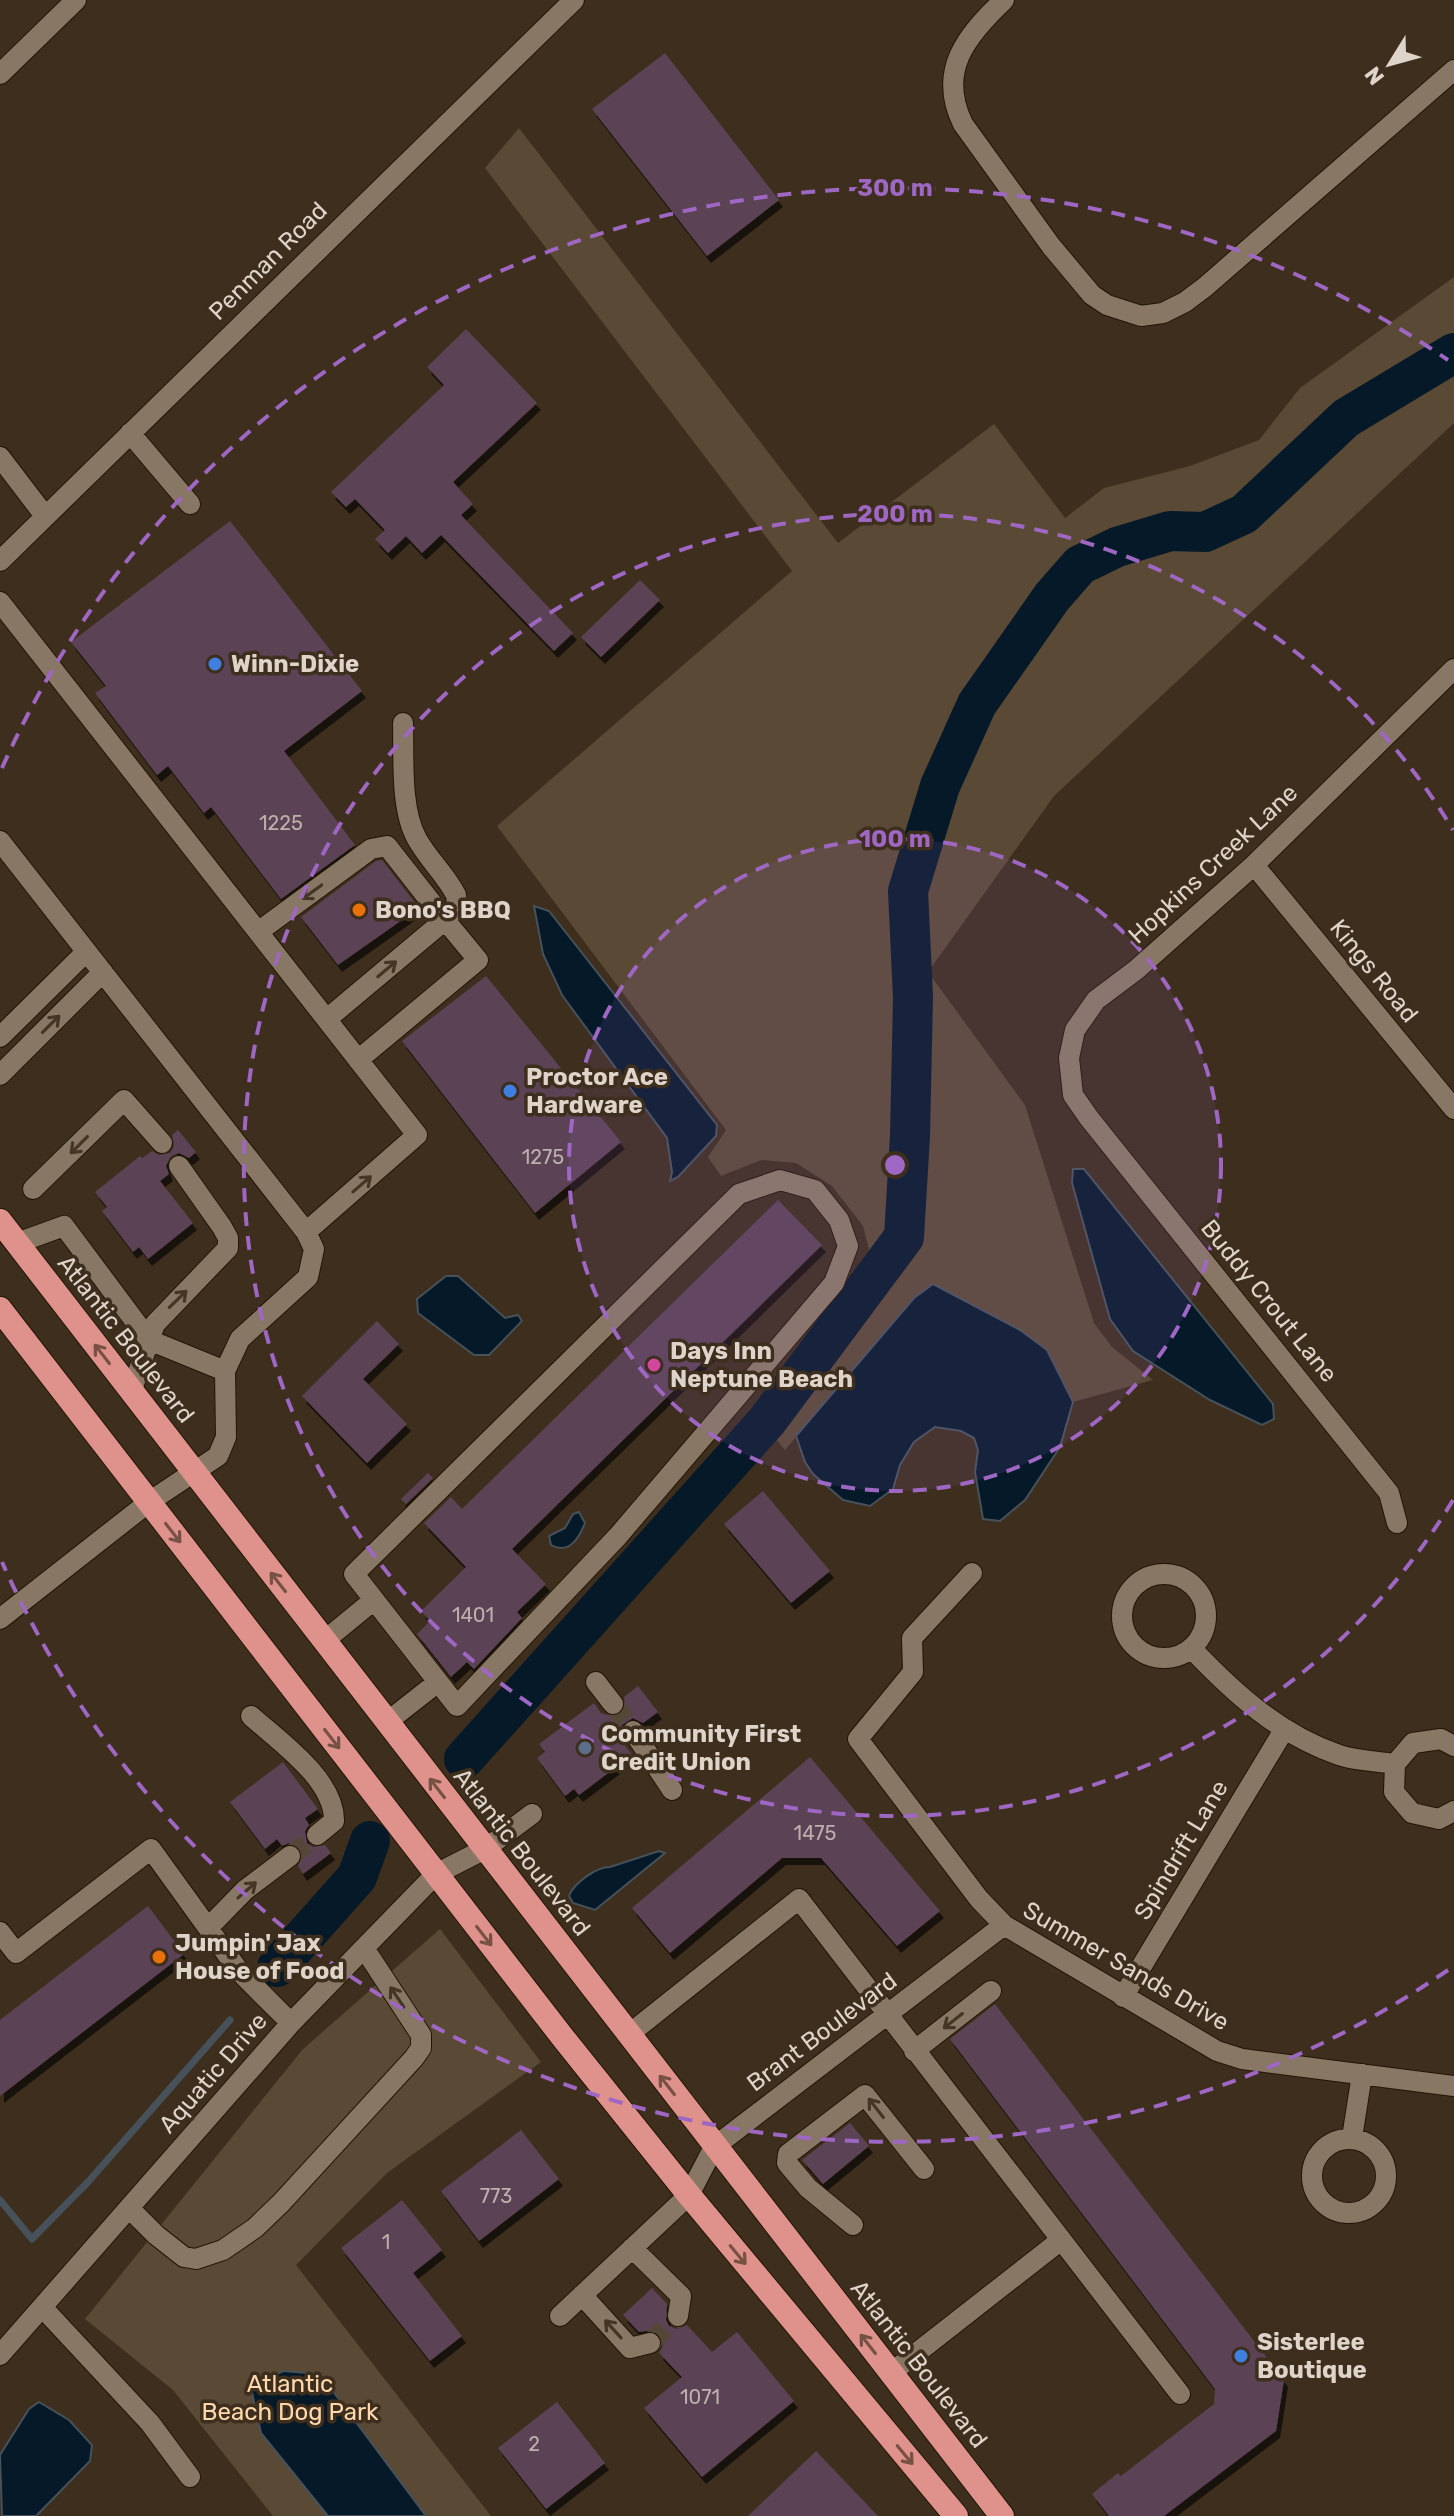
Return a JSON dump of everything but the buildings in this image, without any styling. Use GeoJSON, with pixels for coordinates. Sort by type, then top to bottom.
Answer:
{"type":"FeatureCollection","features":[{"type":"Feature","properties":{"kind":"highway","name":"Atlantic Boulevard"},"geometry":{"type":"LineString","coordinates":[[0,1221],[1002,2516]]}},
{"type":"Feature","properties":{"kind":"highway"},"geometry":{"type":"LineString","coordinates":[[0,1309],[436,1874],[689,2195],[950,2510]]}},
{"type":"Feature","properties":{"kind":"street"},"geometry":{"type":"LineString","coordinates":[[0,74],[76,0]]}},
{"type":"Feature","properties":{"kind":"street","name":"Penman Road"},"geometry":{"type":"LineString","coordinates":[[0,561],[574,0]]}},
{"type":"Feature","properties":{"kind":"street"},"geometry":{"type":"LineString","coordinates":[[1004,0],[966,41],[955,70],[955,108],[963,124],[1051,246],[1092,295],[1107,305],[1141,316],[1163,313],[1205,287],[1454,70]]}},
{"type":"Feature","properties":{"kind":"street"},"geometry":{"type":"LineString","coordinates":[[130,433],[190,504]]}},
{"type":"Feature","properties":{"kind":"street"},"geometry":{"type":"LineString","coordinates":[[0,457],[45,516]]}},
{"type":"Feature","properties":{"kind":"street"},"geometry":{"type":"LineString","coordinates":[[0,602],[417,1135],[306,1232]]}},
{"type":"Feature","properties":{"kind":"street","name":"Hopkins Creek Lane"},"geometry":{"type":"LineString","coordinates":[[1089,1118],[1073,1095],[1069,1058],[1075,1030],[1096,1000],[1136,970],[1254,865],[1454,669]]}},
{"type":"Feature","properties":{"kind":"street"},"geometry":{"type":"LineString","coordinates":[[327,1019],[445,920],[457,906],[450,885],[417,841],[412,828],[405,792],[403,723]]}},
{"type":"Feature","properties":{"kind":"street"},"geometry":{"type":"LineString","coordinates":[[0,841],[306,1232],[314,1249],[308,1277],[240,1339],[225,1371],[226,1437],[218,1456],[149,1502],[0,1619]]}},
{"type":"Feature","properties":{"kind":"street"},"geometry":{"type":"LineString","coordinates":[[258,932],[371,849],[387,846],[478,960],[358,1060]]}},
{"type":"Feature","properties":{"kind":"street","name":"Kings Road"},"geometry":{"type":"LineString","coordinates":[[1254,865],[1454,1109]]}},
{"type":"Feature","properties":{"kind":"street"},"geometry":{"type":"LineString","coordinates":[[0,1037],[86,952]]}},
{"type":"Feature","properties":{"kind":"street"},"geometry":{"type":"LineString","coordinates":[[0,1075],[103,972]]}},
{"type":"Feature","properties":{"kind":"street"},"geometry":{"type":"LineString","coordinates":[[33,1189],[124,1100],[162,1143]]}},
{"type":"Feature","properties":{"kind":"street","name":"Buddy Crout Lane"},"geometry":{"type":"LineString","coordinates":[[1089,1118],[1389,1493],[1397,1523]]}},
{"type":"Feature","properties":{"kind":"street"},"geometry":{"type":"LineString","coordinates":[[131,1392],[155,1324],[228,1248],[228,1238],[222,1227],[179,1166]]}},
{"type":"Feature","properties":{"kind":"street"},"geometry":{"type":"LineString","coordinates":[[780,1180],[815,1190],[839,1220],[848,1246],[834,1283],[618,1536],[457,1706],[374,1600],[354,1574],[739,1194],[780,1180]]}},
{"type":"Feature","properties":{"kind":"street"},"geometry":{"type":"LineString","coordinates":[[17,1243],[64,1226],[149,1340],[225,1371]]}},
{"type":"Feature","properties":{"kind":"street","name":"Summer Sands Drive"},"geometry":{"type":"LineString","coordinates":[[972,1573],[912,1638],[913,1672],[858,1739],[979,1899],[1004,1925],[1217,2051],[1242,2059],[1454,2086]]}},
{"type":"Feature","properties":{"kind":"street"},"geometry":{"type":"LineString","coordinates":[[1149,1574],[1180,1574],[1203,1594],[1208,1624],[1193,1650],[1164,1660],[1136,1649],[1121,1623],[1126,1594],[1149,1574]]}},
{"type":"Feature","properties":{"kind":"street"},"geometry":{"type":"LineString","coordinates":[[324,1641],[374,1600]]}},
{"type":"Feature","properties":{"kind":"street"},"geometry":{"type":"LineString","coordinates":[[1193,1650],[1234,1693],[1284,1730],[1341,1756],[1395,1764]]}},
{"type":"Feature","properties":{"kind":"street"},"geometry":{"type":"LineString","coordinates":[[387,1722],[438,1682]]}},
{"type":"Feature","properties":{"kind":"street"},"geometry":{"type":"LineString","coordinates":[[596,1682],[613,1704]]}},
{"type":"Feature","properties":{"kind":"street"},"geometry":{"type":"LineString","coordinates":[[251,1716],[309,1768],[335,1805],[334,1821],[317,1835]]}},
{"type":"Feature","properties":{"kind":"street","name":"Spindrift Lane"},"geometry":{"type":"LineString","coordinates":[[1123,1997],[1284,1730]]}},
{"type":"Feature","properties":{"kind":"street"},"geometry":{"type":"LineString","coordinates":[[633,1731],[672,1790]]}},
{"type":"Feature","properties":{"kind":"street"},"geometry":{"type":"LineString","coordinates":[[1454,1746],[1441,1739],[1413,1743],[1395,1764],[1394,1792],[1412,1813],[1439,1819],[1454,1811]]}},
{"type":"Feature","properties":{"kind":"street","name":"Aquatic Drive"},"geometry":{"type":"LineString","coordinates":[[0,2355],[291,2023],[436,1874],[485,1849],[532,1814]]}},
{"type":"Feature","properties":{"kind":"street"},"geometry":{"type":"LineString","coordinates":[[0,1932],[16,1953],[151,1849],[239,1971],[291,2023]]}},
{"type":"Feature","properties":{"kind":"street"},"geometry":{"type":"LineString","coordinates":[[208,1928],[245,1890],[290,1856]]}},
{"type":"Feature","properties":{"kind":"street"},"geometry":{"type":"LineString","coordinates":[[628,2035],[799,1899],[1180,2394]]}},
{"type":"Feature","properties":{"kind":"street","name":"Brant Boulevard"},"geometry":{"type":"LineString","coordinates":[[560,2316],[689,2195],[714,2147],[1004,1925]]}},
{"type":"Feature","properties":{"kind":"street"},"geometry":{"type":"LineString","coordinates":[[129,2208],[184,2257],[196,2259],[223,2250],[255,2228],[281,2203],[421,2048],[421,2035],[364,1948]]}},
{"type":"Feature","properties":{"kind":"street"},"geometry":{"type":"LineString","coordinates":[[914,2051],[991,1991]]}},
{"type":"Feature","properties":{"kind":"street"},"geometry":{"type":"LineString","coordinates":[[1352,2138],[1362,2074]]}},
{"type":"Feature","properties":{"kind":"street"},"geometry":{"type":"LineString","coordinates":[[853,2225],[808,2188],[787,2163],[788,2154],[865,2095],[924,2169]]}},
{"type":"Feature","properties":{"kind":"street"},"geometry":{"type":"LineString","coordinates":[[891,2373],[1061,2240]]}},
{"type":"Feature","properties":{"kind":"street"},"geometry":{"type":"LineString","coordinates":[[632,2248],[681,2296],[678,2316]]}},
{"type":"Feature","properties":{"kind":"street"},"geometry":{"type":"LineString","coordinates":[[582,2295],[630,2348],[650,2343]]}},
{"type":"Feature","properties":{"kind":"street"},"geometry":{"type":"LineString","coordinates":[[42,2307],[150,2423],[190,2477]]}},
{"type":"Feature","properties":{"kind":"green space"},"geometry":{"type":"Polygon","coordinates":[[[519,128],[838,543],[994,424],[1065,518],[1104,488],[1190,466],[1259,440],[1300,388],[1454,277],[1454,423],[1054,796],[928,972],[1025,1105],[1094,1323],[1112,1347],[1153,1380],[1073,1402],[1047,1350],[1020,1330],[933,1284],[914,1298],[785,1450],[758,1417],[873,1265],[863,1226],[832,1186],[796,1163],[761,1160],[721,1176],[708,1157],[726,1130],[497,826],[792,571],[485,168],[519,128]]]}},
{"type":"Feature","properties":{"kind":"green space","name":"Atlantic Beach Dog Park"},"geometry":{"type":"Polygon","coordinates":[[[440,1929],[541,2062],[387,2173],[296,2265],[491,2516],[273,2516],[173,2390],[85,2319],[303,2049],[440,1929]]]}},
{"type":"Feature","properties":{"kind":"water"},"geometry":{"type":"Polygon","coordinates":[[[534,906],[549,911],[717,1125],[716,1136],[678,1177],[670,1181],[672,1172],[667,1138],[562,995],[543,954],[534,906]]]}},
{"type":"Feature","properties":{"kind":"water"},"geometry":{"type":"Polygon","coordinates":[[[1073,1169],[1084,1169],[1273,1404],[1274,1419],[1262,1425],[1210,1400],[1133,1351],[1110,1319],[1072,1183],[1073,1169]]]}},
{"type":"Feature","properties":{"kind":"water"},"geometry":{"type":"Polygon","coordinates":[[[446,1276],[458,1276],[505,1318],[518,1315],[522,1321],[489,1355],[474,1355],[418,1313],[417,1299],[446,1276]]]}},
{"type":"Feature","properties":{"kind":"water"},"geometry":{"type":"Polygon","coordinates":[[[933,1284],[1020,1330],[1047,1350],[1073,1402],[1060,1447],[1025,1500],[1000,1521],[983,1519],[975,1472],[978,1450],[974,1438],[961,1431],[935,1427],[914,1442],[900,1465],[893,1489],[870,1506],[843,1500],[813,1474],[805,1462],[796,1436],[914,1298],[933,1284]]]}},
{"type":"Feature","properties":{"kind":"water"},"geometry":{"type":"Polygon","coordinates":[[[579,1512],[585,1523],[576,1539],[563,1548],[551,1545],[549,1536],[565,1528],[573,1514],[579,1512]]]}},
{"type":"Feature","properties":{"kind":"water"},"geometry":{"type":"Polygon","coordinates":[[[659,1851],[665,1853],[595,1910],[573,1903],[569,1896],[580,1881],[592,1873],[659,1851]]]}},
{"type":"Feature","properties":{"kind":"water"},"geometry":{"type":"Polygon","coordinates":[[[283,2371],[320,2374],[426,2516],[328,2516],[261,2433],[251,2388],[283,2371]]]}},
{"type":"Feature","properties":{"kind":"water"},"geometry":{"type":"Polygon","coordinates":[[[39,2402],[69,2420],[92,2445],[90,2461],[36,2516],[2,2516],[0,2455],[29,2409],[39,2402]]]}},
{"type":"Feature","properties":{"kind":"waterway"},"geometry":{"type":"LineString","coordinates":[[464,1759],[767,1421],[904,1237],[913,997],[908,891],[940,786],[977,704],[1052,597],[1080,565],[1117,547],[1170,531],[1205,532],[1244,514],[1346,418],[1454,353]]}},
{"type":"Feature","properties":{"kind":"waterway"},"geometry":{"type":"LineString","coordinates":[[277,1967],[357,1877],[370,1841]]}},
{"type":"Feature","properties":{"kind":"waterway"},"geometry":{"type":"LineString","coordinates":[[0,2200],[32,2239],[88,2182],[230,2020]]}},
{"type":"Feature","properties":{"kind":"tunnel"},"geometry":{"type":"LineString","coordinates":[[613,1704],[633,1731]]}},
{"type":"Feature","properties":{"kind":"tunnel"},"geometry":{"type":"LineString","coordinates":[[290,1856],[317,1835]]}},
{"type":"Feature","properties":{"kind":"tunnel"},"geometry":{"type":"LineString","coordinates":[[650,2343],[678,2316]]}},
{"type":"Feature","properties":{"kind":"place","name":"Winn-Dixie"},"geometry":{"type":"Point","coordinates":[215,664]}},
{"type":"Feature","properties":{"kind":"place","name":"Bono's BBQ"},"geometry":{"type":"Point","coordinates":[359,910]}},
{"type":"Feature","properties":{"kind":"place","name":"Proctor Ace Hardware"},"geometry":{"type":"Point","coordinates":[510,1091]}},
{"type":"Feature","properties":{"kind":"place","name":"Days Inn Neptune Beach"},"geometry":{"type":"Point","coordinates":[654,1365]}},
{"type":"Feature","properties":{"kind":"place","name":"Community First Credit Union"},"geometry":{"type":"Point","coordinates":[585,1748]}},
{"type":"Feature","properties":{"kind":"place","name":"Jumpin' Jax House of Food"},"geometry":{"type":"Point","coordinates":[159,1957]}},
{"type":"Feature","properties":{"kind":"place","name":"Sisterlee Boutique"},"geometry":{"type":"Point","coordinates":[1241,2356]}}]}
